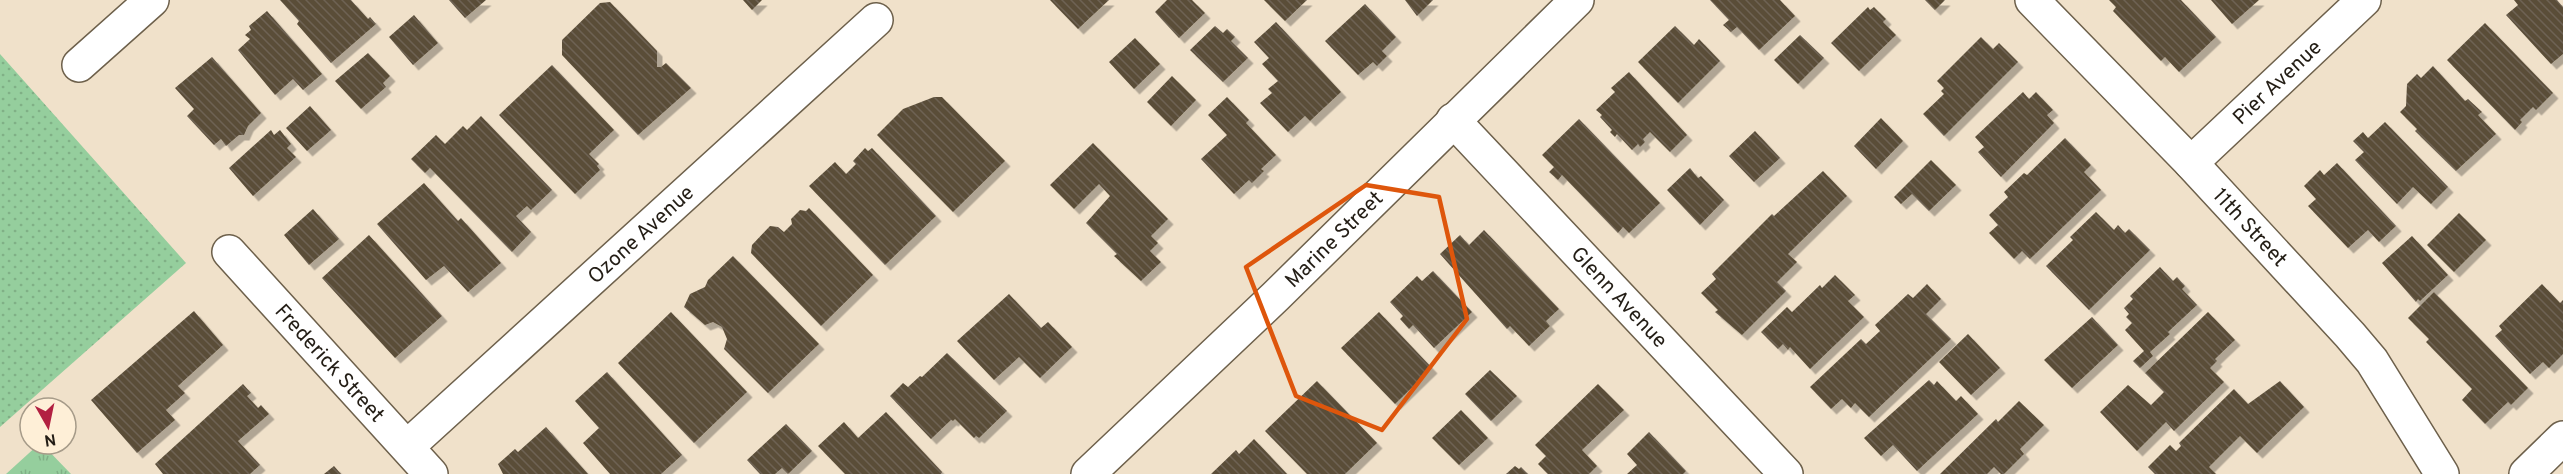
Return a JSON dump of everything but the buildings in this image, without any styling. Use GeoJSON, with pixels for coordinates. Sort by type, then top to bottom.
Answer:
{"type":"FeatureCollection","features":[{"type":"Feature","properties":{"kind":"street"},"geometry":{"type":"LineString","coordinates":[[79,65],[152,0]]}},
{"type":"Feature","properties":{"kind":"street","name":"Marine Street"},"geometry":{"type":"LineString","coordinates":[[1088,474],[1276,296],[1577,0]]}},
{"type":"Feature","properties":{"kind":"street","name":"11th Street"},"geometry":{"type":"LineString","coordinates":[[2032,0],[2191,164],[2372,361],[2442,474]]}},
{"type":"Feature","properties":{"kind":"street","name":"Pier Avenue"},"geometry":{"type":"LineString","coordinates":[[2191,164],[2364,0]]}},
{"type":"Feature","properties":{"kind":"street","name":"Ozone Avenue"},"geometry":{"type":"LineString","coordinates":[[407,447],[876,20]]}},
{"type":"Feature","properties":{"kind":"street","name":"Glenn Avenue"},"geometry":{"type":"LineString","coordinates":[[1453,120],[1786,474]]}},
{"type":"Feature","properties":{"kind":"street","name":"Frederick Street"},"geometry":{"type":"LineString","coordinates":[[229,252],[432,474]]}},
{"type":"Feature","properties":{"kind":"street"},"geometry":{"type":"LineString","coordinates":[[2526,474],[2563,438]]}},
{"type":"Feature","properties":{"kind":"highlighted area"},"geometry":{"type":"Polygon","coordinates":[[[1366,185],[1439,197],[1467,319],[1382,430],[1296,396],[1246,267],[1366,185]]]}},
{"type":"Feature","properties":{"kind":"green space"},"geometry":{"type":"Polygon","coordinates":[[[0,54],[186,263],[35,396],[18,396],[18,411],[0,427],[0,54]]]}},
{"type":"Feature","properties":{"kind":"green space"},"geometry":{"type":"Polygon","coordinates":[[[26,456],[54,456],[71,474],[6,474],[26,456]]]}}]}
